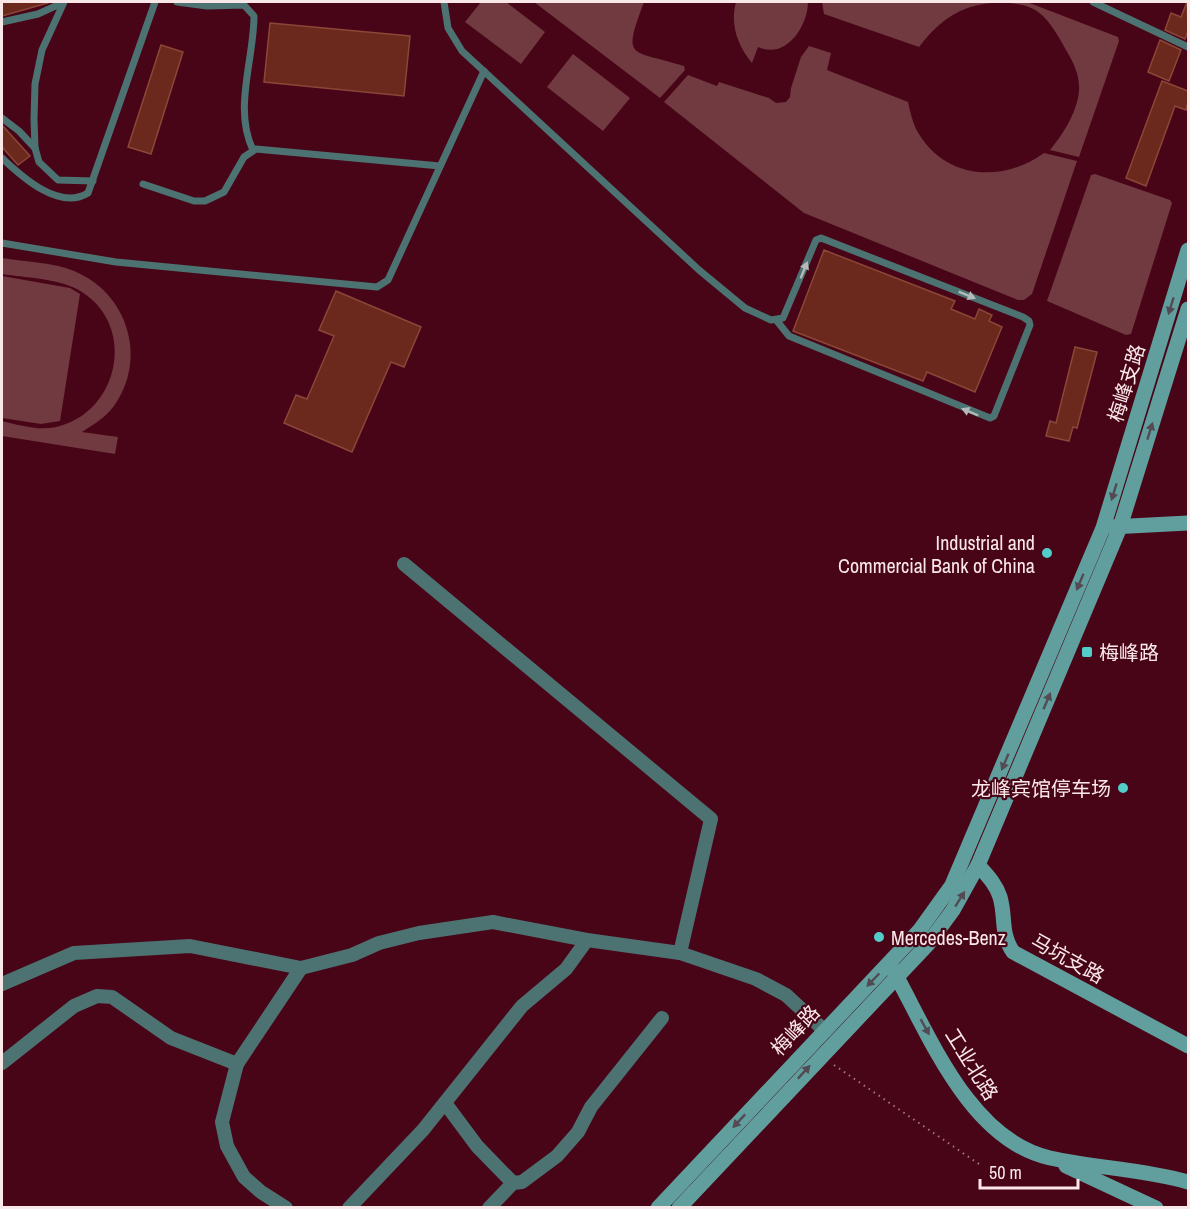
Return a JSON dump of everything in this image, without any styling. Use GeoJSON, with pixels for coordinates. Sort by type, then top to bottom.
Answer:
{"type":"FeatureCollection","features":[{"type":"Feature","properties":{"kind":"main road","name":"梅峰支路"},"geometry":{"type":"LineString","coordinates":[[1103,528],[1188,250]]}},
{"type":"Feature","properties":{"kind":"main road","name":"梅峰支路"},"geometry":{"type":"LineString","coordinates":[[1120,527],[1188,309]]}},
{"type":"Feature","properties":{"kind":"main road"},"geometry":{"type":"LineString","coordinates":[[1103,528],[1188,523]]}},
{"type":"Feature","properties":{"kind":"main road","name":"梅峰路"},"geometry":{"type":"LineString","coordinates":[[658,1208],[824,1030],[941,928],[978,865],[1120,527]]}},
{"type":"Feature","properties":{"kind":"main road","name":"梅峰路"},"geometry":{"type":"LineString","coordinates":[[679,1208],[893,970],[936,909],[964,859],[1103,528]]}},
{"type":"Feature","properties":{"kind":"main road","name":"马坑支路"},"geometry":{"type":"LineString","coordinates":[[978,865],[998,892],[1006,942],[1013,951],[1188,1046]]}},
{"type":"Feature","properties":{"kind":"main road","name":"工业北路"},"geometry":{"type":"LineString","coordinates":[[893,970],[946,1066],[975,1111],[1013,1144],[1049,1158],[1156,1208]]}},
{"type":"Feature","properties":{"kind":"main road","name":"工业北路"},"geometry":{"type":"LineString","coordinates":[[1049,1158],[1121,1168],[1188,1182]]}},
{"type":"Feature","properties":{"kind":"street"},"geometry":{"type":"LineString","coordinates":[[404,564],[711,819],[680,953]]}},
{"type":"Feature","properties":{"kind":"street"},"geometry":{"type":"LineString","coordinates":[[2,984],[74,953],[190,946],[301,968],[352,955],[379,943],[419,933],[493,922],[587,940],[680,953],[756,979],[786,995],[824,1030]]}},
{"type":"Feature","properties":{"kind":"street"},"geometry":{"type":"LineString","coordinates":[[349,1208],[445,1103],[522,1006],[566,969],[587,940]]}},
{"type":"Feature","properties":{"kind":"street"},"geometry":{"type":"LineString","coordinates":[[286,1208],[261,1192],[244,1177],[227,1146],[222,1122],[237,1064],[301,968]]}},
{"type":"Feature","properties":{"kind":"street"},"geometry":{"type":"LineString","coordinates":[[2,1063],[74,1006],[97,996],[112,997],[171,1038],[237,1064]]}},
{"type":"Feature","properties":{"kind":"street"},"geometry":{"type":"LineString","coordinates":[[489,1208],[513,1183],[522,1182],[557,1156],[578,1132],[591,1107],[662,1018]]}},
{"type":"Feature","properties":{"kind":"street"},"geometry":{"type":"LineString","coordinates":[[445,1103],[477,1146],[513,1183]]}},
{"type":"Feature","properties":{"kind":"lane"},"geometry":{"type":"LineString","coordinates":[[63,2],[42,50],[35,84],[35,148],[39,162],[58,180],[93,181]]}},
{"type":"Feature","properties":{"kind":"lane"},"geometry":{"type":"LineString","coordinates":[[2,22],[38,14],[63,2]]}},
{"type":"Feature","properties":{"kind":"lane"},"geometry":{"type":"LineString","coordinates":[[2,158],[16,173],[35,186],[67,197],[81,197],[88,193],[155,2]]}},
{"type":"Feature","properties":{"kind":"lane"},"geometry":{"type":"LineString","coordinates":[[177,2],[207,6],[244,5],[254,16],[245,110],[247,138],[253,150]]}},
{"type":"Feature","properties":{"kind":"lane"},"geometry":{"type":"LineString","coordinates":[[444,2],[445,15],[452,37],[462,51],[699,270],[745,308],[777,321],[789,336],[990,418],[994,416],[1030,325],[1029,321],[1023,317],[821,238],[816,240],[787,312],[777,321]]}},
{"type":"Feature","properties":{"kind":"lane"},"geometry":{"type":"LineString","coordinates":[[1093,2],[1188,47]]}},
{"type":"Feature","properties":{"kind":"lane"},"geometry":{"type":"LineString","coordinates":[[2,243],[116,262],[377,286],[388,280],[484,71]]}},
{"type":"Feature","properties":{"kind":"lane"},"geometry":{"type":"LineString","coordinates":[[2,118],[19,130],[35,148]]}},
{"type":"Feature","properties":{"kind":"lane"},"geometry":{"type":"LineString","coordinates":[[143,184],[194,201],[204,201],[224,192],[244,157],[253,150],[440,166]]}},
{"type":"Feature","properties":{"kind":"path"},"geometry":{"type":"LineString","coordinates":[[829,1061],[979,1164]]}},
{"type":"Feature","properties":{"kind":"shaded area"},"geometry":{"type":"Polygon","coordinates":[[[481,2],[506,2],[545,32],[521,64],[465,22],[481,2]]]}},
{"type":"Feature","properties":{"kind":"shaded area"},"geometry":{"type":"Polygon","coordinates":[[[534,2],[644,2],[633,34],[633,44],[636,50],[642,54],[684,66],[685,70],[660,98],[534,2]]]}},
{"type":"Feature","properties":{"kind":"shaded area"},"geometry":{"type":"Polygon","coordinates":[[[736,2],[808,2],[804,21],[794,38],[778,49],[768,50],[758,47],[752,63],[742,49],[736,34],[734,10],[736,2]]]}},
{"type":"Feature","properties":{"kind":"shaded area"},"geometry":{"type":"Polygon","coordinates":[[[822,2],[1027,2],[1118,37],[1119,41],[1079,157],[1050,150],[1071,119],[1078,98],[1079,85],[1075,67],[1061,41],[1053,28],[1036,10],[1009,3],[969,7],[937,27],[919,47],[824,14],[822,2]]]}},
{"type":"Feature","properties":{"kind":"shaded area"},"geometry":{"type":"Polygon","coordinates":[[[809,46],[831,53],[827,70],[908,102],[916,129],[927,146],[941,158],[957,167],[992,172],[1027,163],[1044,153],[1077,161],[1032,294],[1024,300],[1018,300],[804,213],[664,102],[688,75],[717,86],[719,82],[769,98],[776,103],[786,102],[790,97],[801,57],[809,46]]]}},
{"type":"Feature","properties":{"kind":"shaded area"},"geometry":{"type":"Polygon","coordinates":[[[573,54],[630,98],[603,131],[547,87],[573,54]]]}},
{"type":"Feature","properties":{"kind":"shaded area"},"geometry":{"type":"Polygon","coordinates":[[[1095,174],[1170,200],[1172,203],[1131,334],[1126,335],[1047,301],[1091,175],[1095,174]]]}},
{"type":"Feature","properties":{"kind":"shaded area"},"geometry":{"type":"Polygon","coordinates":[[[2,258],[48,264],[74,271],[93,281],[108,295],[119,311],[127,329],[131,348],[130,368],[124,388],[111,410],[82,432],[118,437],[115,454],[2,436],[2,421],[42,428],[56,427],[77,419],[94,405],[106,387],[113,367],[115,346],[110,326],[99,307],[82,292],[54,281],[2,274],[2,258]]]}},
{"type":"Feature","properties":{"kind":"shaded area"},"geometry":{"type":"Polygon","coordinates":[[[2,276],[70,288],[80,294],[60,421],[41,424],[2,418],[2,276]]]}},
{"type":"Feature","properties":{"kind":"building"},"geometry":{"type":"Polygon","coordinates":[[[2,2],[48,2],[48,3],[2,16],[2,2]]]}},
{"type":"Feature","properties":{"kind":"building"},"geometry":{"type":"Polygon","coordinates":[[[1187,2],[1188,31],[1185,39],[1165,30],[1171,13],[1181,17],[1187,2]]]}},
{"type":"Feature","properties":{"kind":"building"},"geometry":{"type":"Polygon","coordinates":[[[270,23],[410,36],[404,96],[264,82],[270,23]]]}},
{"type":"Feature","properties":{"kind":"building"},"geometry":{"type":"Polygon","coordinates":[[[1160,40],[1181,50],[1169,81],[1148,72],[1160,40]]]}},
{"type":"Feature","properties":{"kind":"building"},"geometry":{"type":"Polygon","coordinates":[[[161,45],[183,52],[151,154],[128,147],[161,45]]]}},
{"type":"Feature","properties":{"kind":"building"},"geometry":{"type":"Polygon","coordinates":[[[1162,81],[1188,91],[1188,102],[1186,110],[1175,106],[1146,186],[1126,178],[1162,81]]]}},
{"type":"Feature","properties":{"kind":"building"},"geometry":{"type":"Polygon","coordinates":[[[2,125],[30,156],[18,165],[2,147],[2,125]]]}},
{"type":"Feature","properties":{"kind":"building"},"geometry":{"type":"Polygon","coordinates":[[[824,250],[955,301],[951,309],[975,319],[979,309],[992,315],[989,321],[1002,327],[975,392],[927,372],[923,381],[793,331],[824,250]]]}},
{"type":"Feature","properties":{"kind":"building"},"geometry":{"type":"Polygon","coordinates":[[[336,291],[421,327],[404,367],[391,362],[352,452],[284,423],[296,395],[307,399],[334,336],[319,330],[336,291]]]}},
{"type":"Feature","properties":{"kind":"building"},"geometry":{"type":"Polygon","coordinates":[[[1075,347],[1097,352],[1077,428],[1073,427],[1069,441],[1046,436],[1050,421],[1056,423],[1075,347]]]}},
{"type":"Feature","properties":{"kind":"place","name":"Industrial and Commercial Bank of China"},"geometry":{"type":"Point","coordinates":[1047,553]}},
{"type":"Feature","properties":{"kind":"place","name":"梅峰路"},"geometry":{"type":"Point","coordinates":[1087,652]}},
{"type":"Feature","properties":{"kind":"place","name":"龙峰宾馆停车场"},"geometry":{"type":"Point","coordinates":[1123,788]}},
{"type":"Feature","properties":{"kind":"place","name":"Mercedes-Benz"},"geometry":{"type":"Point","coordinates":[879,937]}}]}
